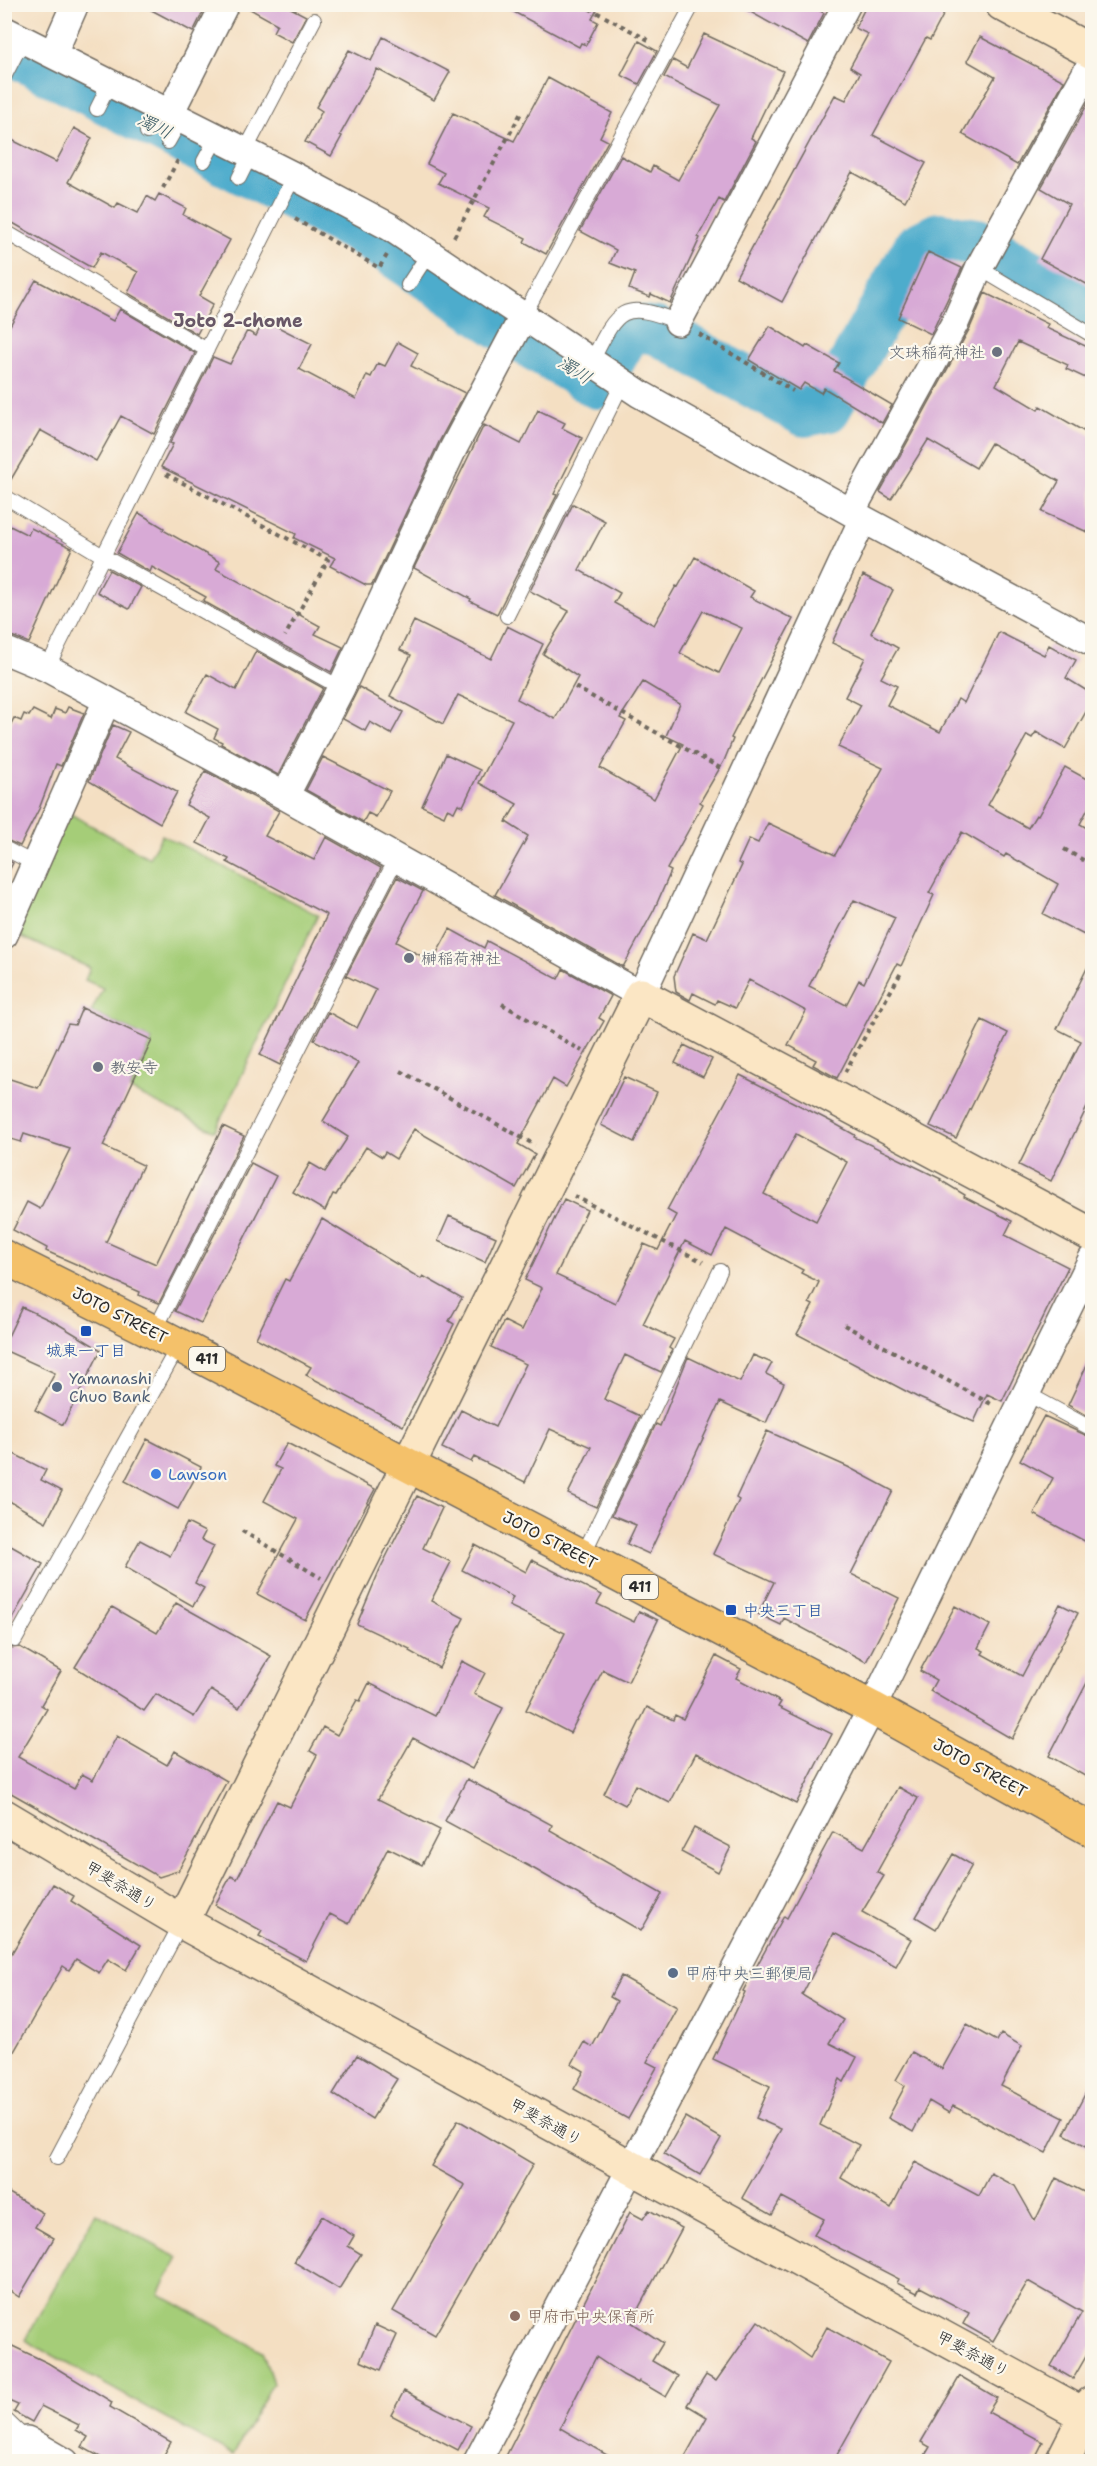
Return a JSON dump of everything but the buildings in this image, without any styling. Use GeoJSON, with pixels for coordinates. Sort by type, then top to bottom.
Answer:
{"type":"FeatureCollection","features":[{"type":"Feature","properties":{"kind":"highway","name":"JOTO STREET"},"geometry":{"type":"LineString","coordinates":[[4,1257],[167,1338],[872,1708],[1092,1830]]}},
{"type":"Feature","properties":{"kind":"street"},"geometry":{"type":"LineString","coordinates":[[53,54],[75,4]]}},
{"type":"Feature","properties":{"kind":"street"},"geometry":{"type":"LineString","coordinates":[[168,121],[225,4]]}},
{"type":"Feature","properties":{"kind":"street"},"geometry":{"type":"LineString","coordinates":[[678,322],[847,4]]}},
{"type":"Feature","properties":{"kind":"street"},"geometry":{"type":"LineString","coordinates":[[1002,4],[1092,52]]}},
{"type":"Feature","properties":{"kind":"street"},"geometry":{"type":"LineString","coordinates":[[16,39],[53,54],[168,121],[248,156],[390,227],[431,258],[524,315],[622,382],[857,516],[1092,642]]}},
{"type":"Feature","properties":{"kind":"street"},"geometry":{"type":"LineString","coordinates":[[182,1922],[641,995],[741,780],[857,516],[956,321],[980,267],[1092,62]]}},
{"type":"Feature","properties":{"kind":"street"},"geometry":{"type":"LineString","coordinates":[[285,796],[341,688],[453,448],[524,315]]}},
{"type":"Feature","properties":{"kind":"street"},"geometry":{"type":"LineString","coordinates":[[4,650],[47,668],[107,700],[285,796],[641,995],[1092,1235]]}},
{"type":"Feature","properties":{"kind":"street"},"geometry":{"type":"LineString","coordinates":[[4,935],[107,700]]}},
{"type":"Feature","properties":{"kind":"street"},"geometry":{"type":"LineString","coordinates":[[477,2462],[872,1708],[1092,1259]]}},
{"type":"Feature","properties":{"kind":"street","name":"甲斐奈通り"},"geometry":{"type":"LineString","coordinates":[[4,1816],[182,1922],[630,2167],[1090,2412]]}},
{"type":"Feature","properties":{"kind":"street"},"geometry":{"type":"LineString","coordinates":[[1062,2462],[1090,2412]]}},
{"type":"Feature","properties":{"kind":"street"},"geometry":{"type":"LineString","coordinates":[[16,2444],[64,2462]]}},
{"type":"Feature","properties":{"kind":"lane"},"geometry":{"type":"LineString","coordinates":[[524,315],[693,4]]}},
{"type":"Feature","properties":{"kind":"lane"},"geometry":{"type":"LineString","coordinates":[[238,178],[314,20]]}},
{"type":"Feature","properties":{"kind":"lane"},"geometry":{"type":"LineString","coordinates":[[7,71],[16,39]]}},
{"type":"Feature","properties":{"kind":"lane"},"geometry":{"type":"LineString","coordinates":[[97,109],[108,87]]}},
{"type":"Feature","properties":{"kind":"lane"},"geometry":{"type":"LineString","coordinates":[[147,132],[168,121]]}},
{"type":"Feature","properties":{"kind":"lane"},"geometry":{"type":"LineString","coordinates":[[204,161],[215,141]]}},
{"type":"Feature","properties":{"kind":"lane"},"geometry":{"type":"LineString","coordinates":[[47,668],[293,179]]}},
{"type":"Feature","properties":{"kind":"lane"},"geometry":{"type":"LineString","coordinates":[[4,231],[207,350]]}},
{"type":"Feature","properties":{"kind":"lane"},"geometry":{"type":"LineString","coordinates":[[408,285],[431,258]]}},
{"type":"Feature","properties":{"kind":"lane"},"geometry":{"type":"LineString","coordinates":[[980,267],[1092,335]]}},
{"type":"Feature","properties":{"kind":"lane"},"geometry":{"type":"LineString","coordinates":[[592,362],[611,324],[621,315],[635,310],[652,311],[678,322]]}},
{"type":"Feature","properties":{"kind":"lane"},"geometry":{"type":"LineString","coordinates":[[507,616],[622,382]]}},
{"type":"Feature","properties":{"kind":"lane"},"geometry":{"type":"LineString","coordinates":[[4,496],[103,556],[341,688]]}},
{"type":"Feature","properties":{"kind":"lane"},"geometry":{"type":"LineString","coordinates":[[4,848],[35,864]]}},
{"type":"Feature","properties":{"kind":"lane"},"geometry":{"type":"LineString","coordinates":[[15,1640],[167,1338],[396,859]]}},
{"type":"Feature","properties":{"kind":"lane"},"geometry":{"type":"LineString","coordinates":[[582,1557],[720,1271]]}},
{"type":"Feature","properties":{"kind":"lane"},"geometry":{"type":"LineString","coordinates":[[1021,1405],[1092,1429]]}},
{"type":"Feature","properties":{"kind":"lane"},"geometry":{"type":"LineString","coordinates":[[57,2158],[182,1922]]}},
{"type":"Feature","properties":{"kind":"lane"},"geometry":{"type":"LineString","coordinates":[[4,2418],[16,2444]]}},
{"type":"Feature","properties":{"kind":"path"},"geometry":{"type":"LineString","coordinates":[[581,4],[669,51]]}},
{"type":"Feature","properties":{"kind":"path"},"geometry":{"type":"LineString","coordinates":[[431,258],[522,111]]}},
{"type":"Feature","properties":{"kind":"path"},"geometry":{"type":"LineString","coordinates":[[163,188],[183,151]]}},
{"type":"Feature","properties":{"kind":"path"},"geometry":{"type":"LineString","coordinates":[[280,205],[380,268]]}},
{"type":"Feature","properties":{"kind":"path"},"geometry":{"type":"LineString","coordinates":[[678,322],[794,391]]}},
{"type":"Feature","properties":{"kind":"path"},"geometry":{"type":"LineString","coordinates":[[149,465],[328,560],[276,653]]}},
{"type":"Feature","properties":{"kind":"path"},"geometry":{"type":"LineString","coordinates":[[575,687],[741,780]]}},
{"type":"Feature","properties":{"kind":"path"},"geometry":{"type":"LineString","coordinates":[[1064,849],[1092,865]]}},
{"type":"Feature","properties":{"kind":"path"},"geometry":{"type":"LineString","coordinates":[[831,1096],[902,971]]}},
{"type":"Feature","properties":{"kind":"path"},"geometry":{"type":"LineString","coordinates":[[502,1004],[606,1065]]}},
{"type":"Feature","properties":{"kind":"path"},"geometry":{"type":"LineString","coordinates":[[401,1071],[554,1170],[720,1271]]}},
{"type":"Feature","properties":{"kind":"path"},"geometry":{"type":"LineString","coordinates":[[844,1325],[1021,1405]]}},
{"type":"Feature","properties":{"kind":"path"},"geometry":{"type":"LineString","coordinates":[[242,1531],[345,1592]]}},
{"type":"Feature","properties":{"kind":"green space"},"geometry":{"type":"Polygon","coordinates":[[[60,808],[149,858],[162,835],[318,915],[215,1131],[130,1090],[152,1040],[91,1012],[103,988],[85,980],[90,968],[7,930],[60,808]]]}},
{"type":"Feature","properties":{"kind":"green space"},"geometry":{"type":"Polygon","coordinates":[[[96,2213],[178,2258],[159,2294],[262,2351],[273,2383],[233,2455],[25,2340],[96,2213]]]}},
{"type":"Feature","properties":{"kind":"waterway","name":"濁川"},"geometry":{"type":"LineString","coordinates":[[4,48],[362,232],[515,335],[597,385],[625,336],[636,328],[657,331],[805,413],[827,409],[917,247],[939,236],[977,242],[1092,309]]}},
{"type":"Feature","properties":{"kind":"place","name":"文珠稲荷神社"},"geometry":{"type":"Point","coordinates":[997,352]}},
{"type":"Feature","properties":{"kind":"place","name":"榊稲荷神社"},"geometry":{"type":"Point","coordinates":[409,958]}},
{"type":"Feature","properties":{"kind":"place","name":"教安寺"},"geometry":{"type":"Point","coordinates":[98,1067]}},
{"type":"Feature","properties":{"kind":"place","name":"城東一丁目"},"geometry":{"type":"Point","coordinates":[86,1331]}},
{"type":"Feature","properties":{"kind":"place","name":"Yamanashi Chuo Bank"},"geometry":{"type":"Point","coordinates":[57,1387]}},
{"type":"Feature","properties":{"kind":"place","name":"Lawson"},"geometry":{"type":"Point","coordinates":[156,1474]}},
{"type":"Feature","properties":{"kind":"place","name":"中央三丁目"},"geometry":{"type":"Point","coordinates":[731,1610]}},
{"type":"Feature","properties":{"kind":"place","name":"甲府中央三郵便局"},"geometry":{"type":"Point","coordinates":[673,1973]}},
{"type":"Feature","properties":{"kind":"place","name":"甲府市中央保育所"},"geometry":{"type":"Point","coordinates":[515,2316]}},
{"type":"Feature","properties":{"kind":"district","name":"Joto 2-chome"},"geometry":{"type":"Point","coordinates":[238,321]}}]}
